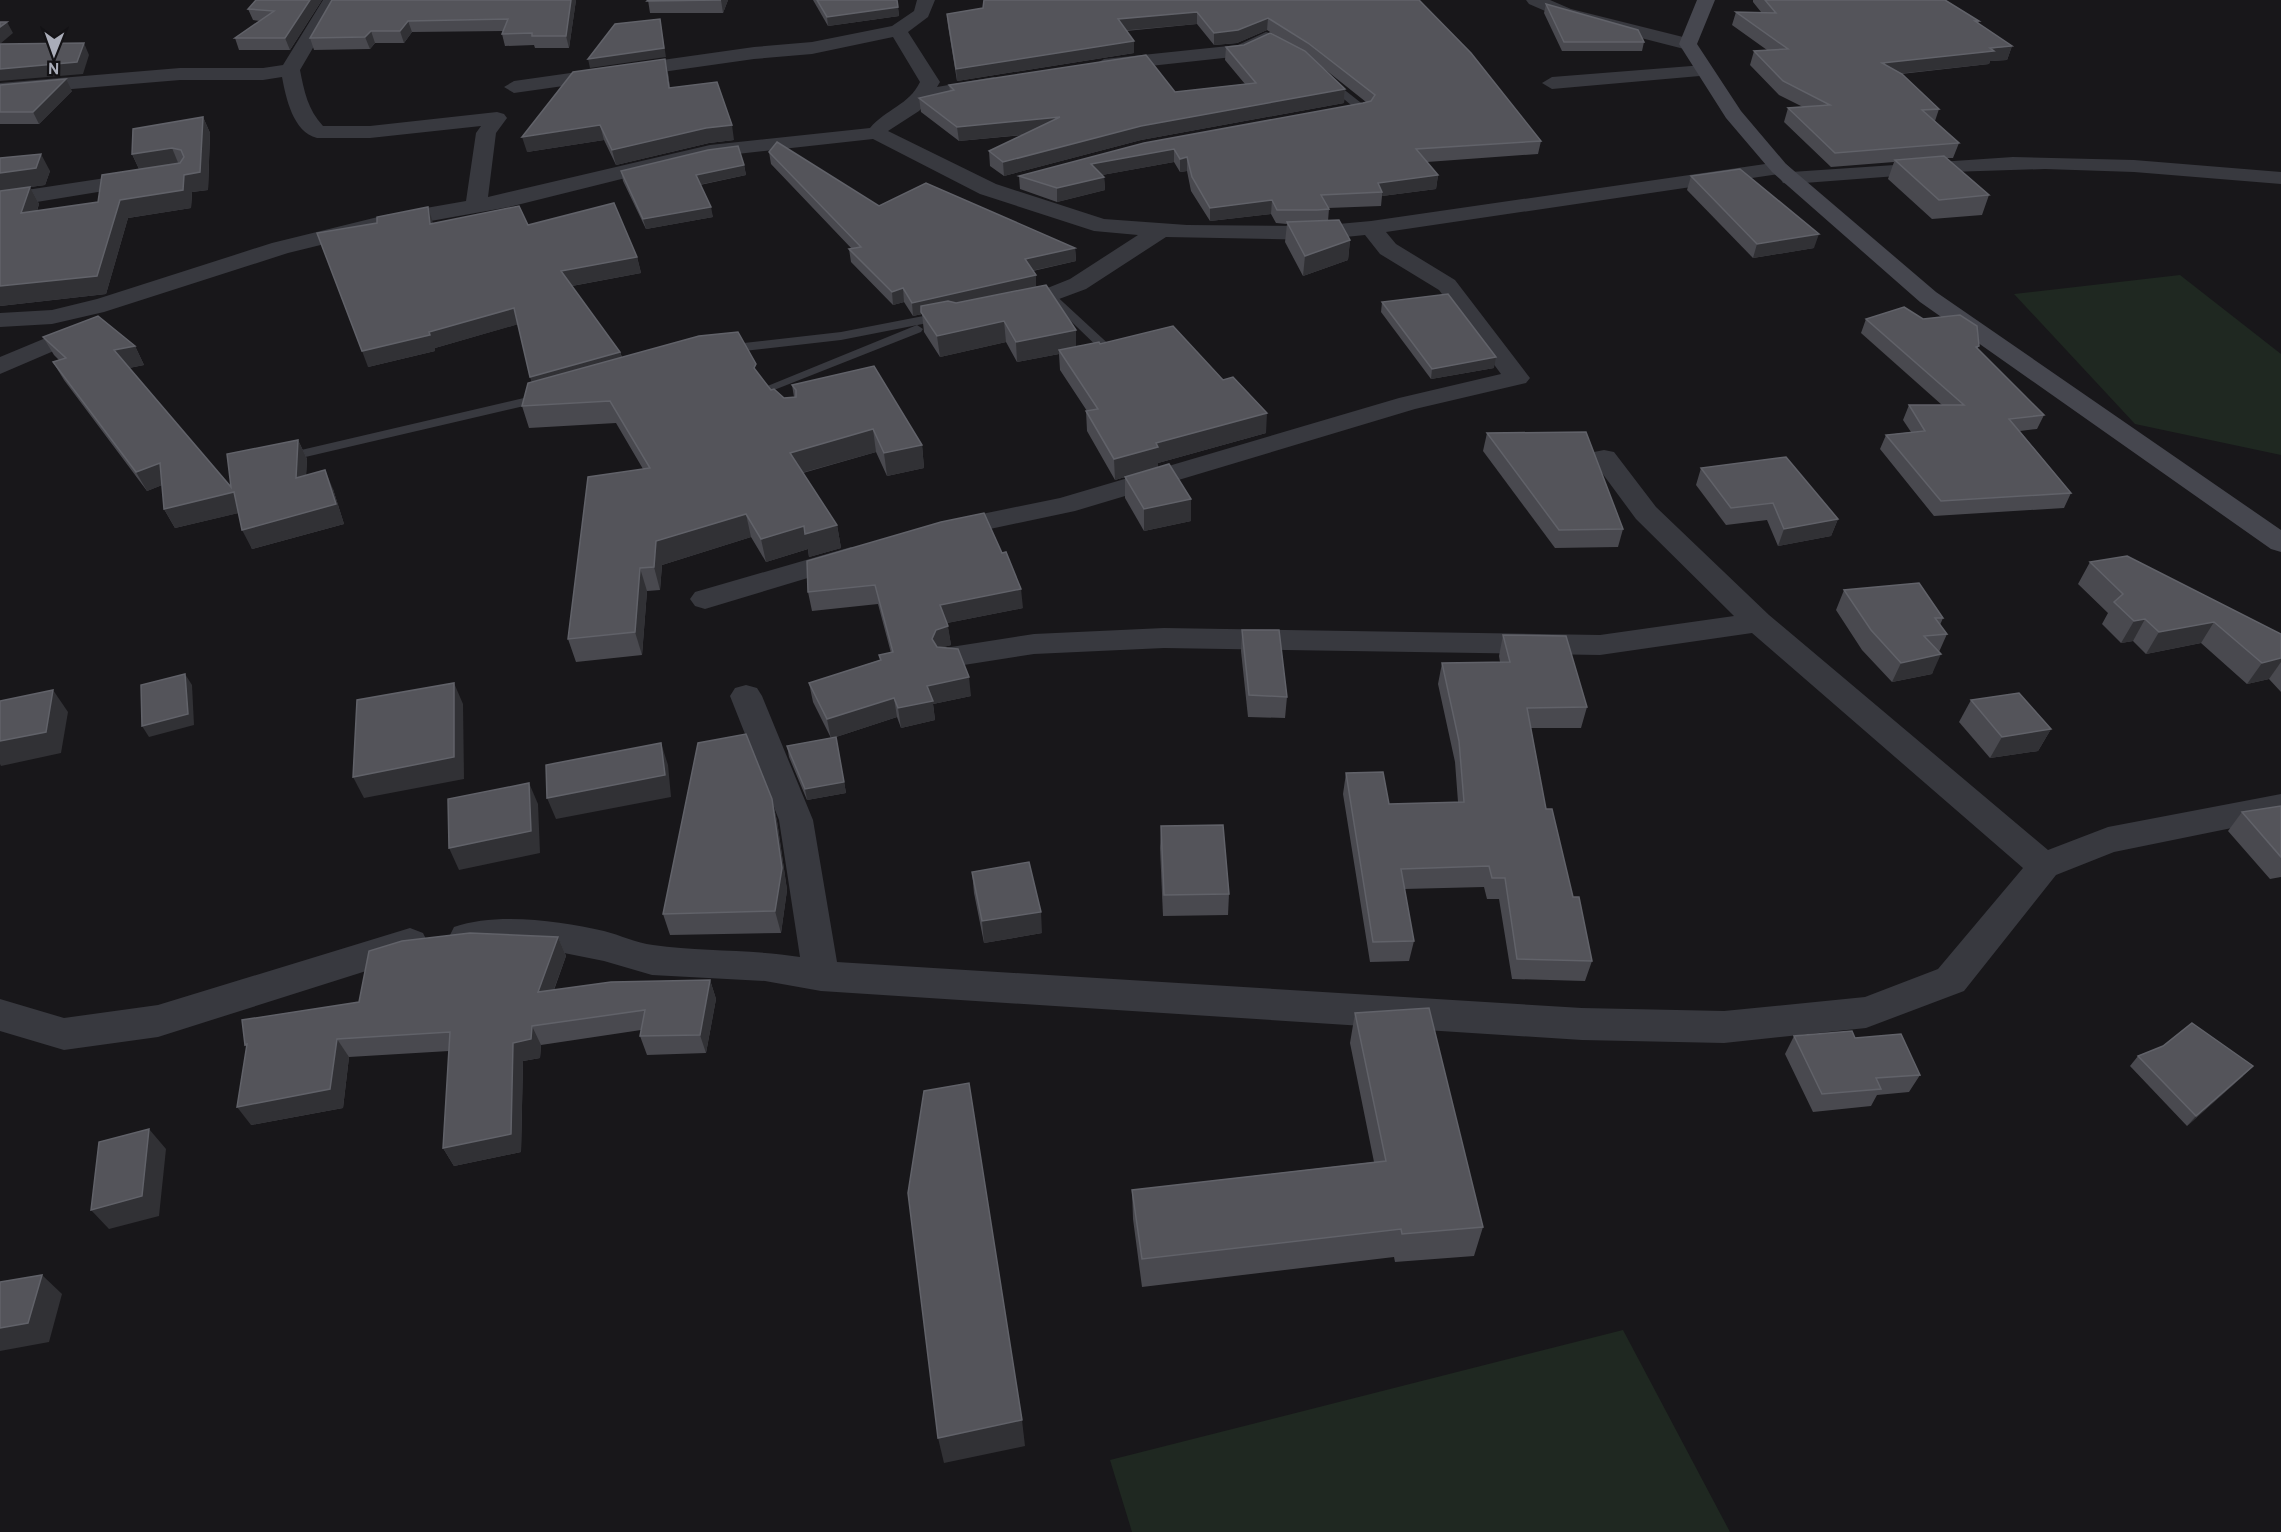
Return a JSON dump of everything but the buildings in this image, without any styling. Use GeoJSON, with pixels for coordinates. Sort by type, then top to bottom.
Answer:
{"type":"FeatureCollection","features":[{"type":"Feature","properties":{"kind":"street"},"geometry":{"type":"LineString","coordinates":[[332,0],[290,70],[298,109],[317,132],[370,132],[497,118],[486,133],[477,206]]}},
{"type":"Feature","properties":{"kind":"street"},"geometry":{"type":"LineString","coordinates":[[514,87],[754,53],[812,48],[898,30],[922,13],[926,0]]}},
{"type":"Feature","properties":{"kind":"street"},"geometry":{"type":"LineString","coordinates":[[1535,0],[1566,13],[1688,44],[1733,114],[1785,173],[1928,297],[2281,543]]}},
{"type":"Feature","properties":{"kind":"street"},"geometry":{"type":"LineString","coordinates":[[1688,44],[1706,0]]}},
{"type":"Feature","properties":{"kind":"street"},"geometry":{"type":"LineString","coordinates":[[876,133],[882,124],[910,110],[925,95],[930,82],[898,30]]}},
{"type":"Feature","properties":{"kind":"street"},"geometry":{"type":"LineString","coordinates":[[1090,67],[1242,50],[1271,41]]}},
{"type":"Feature","properties":{"kind":"street"},"geometry":{"type":"LineString","coordinates":[[0,88],[180,74],[263,74],[290,70]]}},
{"type":"Feature","properties":{"kind":"street"},"geometry":{"type":"LineString","coordinates":[[1552,83],[1704,71]]}},
{"type":"Feature","properties":{"kind":"street"},"geometry":{"type":"LineString","coordinates":[[925,95],[1008,81]]}},
{"type":"Feature","properties":{"kind":"street"},"geometry":{"type":"LineString","coordinates":[[1338,112],[1361,108]]}},
{"type":"Feature","properties":{"kind":"street"},"geometry":{"type":"LineString","coordinates":[[0,320],[52,317],[104,305],[280,248],[386,222],[477,206],[710,151],[876,133],[988,189],[1102,226],[1162,230],[1316,233],[1371,228],[1785,173],[2045,163],[2166,167],[2281,177]]}},
{"type":"Feature","properties":{"kind":"street"},"geometry":{"type":"LineString","coordinates":[[0,201],[168,175]]}},
{"type":"Feature","properties":{"kind":"street"},"geometry":{"type":"LineString","coordinates":[[988,189],[1020,181]]}},
{"type":"Feature","properties":{"kind":"street"},"geometry":{"type":"LineString","coordinates":[[917,537],[1065,505],[1408,403],[1517,378],[1447,285],[1388,249],[1371,228]]}},
{"type":"Feature","properties":{"kind":"street"},"geometry":{"type":"LineString","coordinates":[[971,311],[1051,295],[1103,270],[1162,230]]}},
{"type":"Feature","properties":{"kind":"street"},"geometry":{"type":"LineString","coordinates":[[0,366],[109,318],[104,305]]}},
{"type":"Feature","properties":{"kind":"street"},"geometry":{"type":"LineString","coordinates":[[1604,458],[1646,513],[1758,622],[2044,866]]}},
{"type":"Feature","properties":{"kind":"street"},"geometry":{"type":"LineString","coordinates":[[705,599],[872,550]]}},
{"type":"Feature","properties":{"kind":"street"},"geometry":{"type":"LineString","coordinates":[[951,657],[1034,644],[1164,638],[1600,645],[1758,622]]}},
{"type":"Feature","properties":{"kind":"street"},"geometry":{"type":"LineString","coordinates":[[746,696],[796,820],[821,976]]}},
{"type":"Feature","properties":{"kind":"street"},"geometry":{"type":"LineString","coordinates":[[0,1015],[64,1034],[158,1021],[414,942],[485,935],[539,934],[604,946],[652,960],[765,966],[821,976],[1570,1023],[1724,1027],[1866,1012],[1951,980],[2044,866],[2108,840],[2281,806]]}},
{"type":"Feature","properties":{"kind":"lane"},"geometry":{"type":"LineString","coordinates":[[1323,76],[1361,108]]}},
{"type":"Feature","properties":{"kind":"lane"},"geometry":{"type":"LineString","coordinates":[[1051,295],[1111,353]]}},
{"type":"Feature","properties":{"kind":"lane"},"geometry":{"type":"LineString","coordinates":[[713,351],[840,336],[971,311]]}},
{"type":"Feature","properties":{"kind":"lane"},"geometry":{"type":"LineString","coordinates":[[787,410],[766,388],[971,311]]}},
{"type":"Feature","properties":{"kind":"lane"},"geometry":{"type":"LineString","coordinates":[[268,462],[554,395]]}},
{"type":"Feature","properties":{"kind":"shaded area"},"geometry":{"type":"Polygon","coordinates":[[[2180,275],[2281,354],[2281,455],[2135,424],[2014,294],[2180,275]]]}},
{"type":"Feature","properties":{"kind":"shaded area"},"geometry":{"type":"Polygon","coordinates":[[[1623,1330],[1730,1532],[1132,1532],[1110,1460],[1623,1330]]]}}]}
